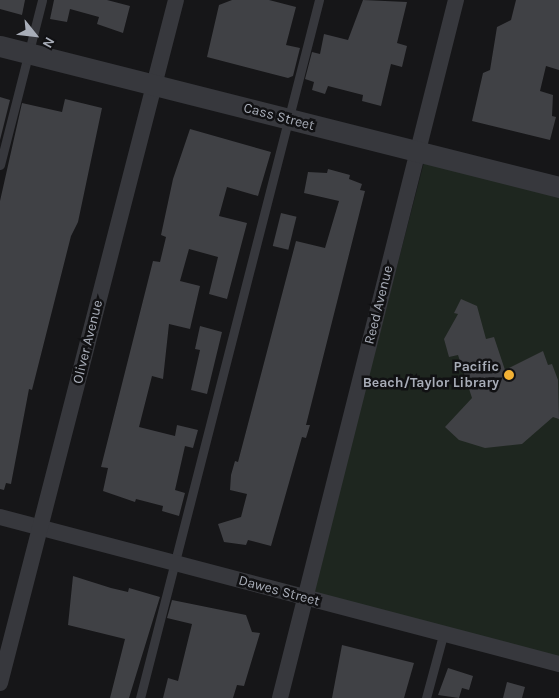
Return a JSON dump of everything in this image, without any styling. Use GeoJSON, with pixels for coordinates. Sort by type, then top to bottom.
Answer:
{"type":"FeatureCollection","features":[{"type":"Feature","properties":{"kind":"street","name":"Oliver Avenue"},"geometry":{"type":"LineString","coordinates":[[0,683],[176,0]]}},
{"type":"Feature","properties":{"kind":"street","name":"Reed Avenue"},"geometry":{"type":"LineString","coordinates":[[280,698],[456,0]]}},
{"type":"Feature","properties":{"kind":"street","name":"Cass Street"},"geometry":{"type":"LineString","coordinates":[[0,46],[418,153],[558,183]]}},
{"type":"Feature","properties":{"kind":"street","name":"Dawes Street"},"geometry":{"type":"LineString","coordinates":[[0,517],[559,664]]}},
{"type":"Feature","properties":{"kind":"lane"},"geometry":{"type":"LineString","coordinates":[[0,165],[42,0]]}},
{"type":"Feature","properties":{"kind":"lane"},"geometry":{"type":"LineString","coordinates":[[140,698],[319,0]]}},
{"type":"Feature","properties":{"kind":"lane"},"geometry":{"type":"LineString","coordinates":[[426,698],[443,635]]}},
{"type":"Feature","properties":{"kind":"shaded area"},"geometry":{"type":"Polygon","coordinates":[[[424,162],[559,195],[559,659],[311,598],[424,162]]]}},
{"type":"Feature","properties":{"kind":"building"},"geometry":{"type":"Polygon","coordinates":[[[0,0],[25,0],[22,15],[0,9],[0,0]]]}},
{"type":"Feature","properties":{"kind":"building"},"geometry":{"type":"Polygon","coordinates":[[[54,0],[107,0],[130,6],[123,33],[97,24],[99,17],[70,9],[67,22],[50,19],[54,0]]]}},
{"type":"Feature","properties":{"kind":"building"},"geometry":{"type":"Polygon","coordinates":[[[232,0],[269,0],[296,7],[286,45],[300,48],[293,76],[288,78],[207,57],[219,5],[232,0]]]}},
{"type":"Feature","properties":{"kind":"building"},"geometry":{"type":"Polygon","coordinates":[[[363,0],[407,2],[397,43],[407,46],[402,67],[391,64],[381,106],[362,101],[363,95],[328,86],[325,94],[312,90],[314,82],[305,79],[312,52],[320,54],[324,34],[348,40],[363,0]]]}},
{"type":"Feature","properties":{"kind":"building"},"geometry":{"type":"Polygon","coordinates":[[[516,0],[559,0],[559,70],[546,66],[540,91],[553,95],[552,116],[556,117],[550,140],[472,121],[483,73],[490,70],[497,27],[511,20],[516,0]]]}},
{"type":"Feature","properties":{"kind":"building"},"geometry":{"type":"Polygon","coordinates":[[[0,97],[10,100],[0,140],[0,97]]]}},
{"type":"Feature","properties":{"kind":"building"},"geometry":{"type":"Polygon","coordinates":[[[65,99],[102,108],[78,222],[71,236],[32,390],[29,389],[11,484],[6,483],[4,490],[0,489],[0,201],[22,103],[62,112],[65,99]]]}},
{"type":"Feature","properties":{"kind":"building"},"geometry":{"type":"Polygon","coordinates":[[[190,129],[271,152],[258,196],[227,187],[219,216],[247,223],[227,299],[209,294],[218,257],[189,249],[180,281],[200,286],[190,329],[169,324],[163,379],[152,376],[139,427],[175,436],[177,425],[198,430],[193,448],[185,446],[175,490],[185,493],[179,516],[162,511],[163,506],[136,499],[135,502],[103,491],[108,468],[101,467],[153,261],[160,262],[166,237],[161,235],[173,179],[190,129]]]}},
{"type":"Feature","properties":{"kind":"building"},"geometry":{"type":"Polygon","coordinates":[[[328,169],[350,175],[349,179],[362,184],[360,190],[365,191],[306,425],[310,425],[306,438],[302,437],[271,546],[248,540],[246,545],[224,542],[218,524],[241,517],[247,494],[230,490],[231,475],[235,461],[238,462],[296,241],[325,248],[339,201],[304,193],[308,172],[327,173],[328,169]]]}},
{"type":"Feature","properties":{"kind":"building"},"geometry":{"type":"Polygon","coordinates":[[[281,213],[297,217],[288,250],[273,246],[281,213]]]}},
{"type":"Feature","properties":{"kind":"building","name":"Pacific Beach/Taylor Library"},"geometry":{"type":"Polygon","coordinates":[[[461,299],[477,306],[486,339],[494,337],[505,370],[543,351],[548,365],[552,364],[558,380],[559,419],[553,417],[522,444],[485,448],[459,440],[445,427],[472,398],[458,355],[449,357],[444,339],[458,314],[454,313],[461,299]]]}},
{"type":"Feature","properties":{"kind":"building"},"geometry":{"type":"Polygon","coordinates":[[[200,326],[222,332],[207,394],[191,390],[200,350],[195,349],[200,326]]]}},
{"type":"Feature","properties":{"kind":"building"},"geometry":{"type":"Polygon","coordinates":[[[73,576],[111,588],[128,592],[129,588],[160,597],[129,698],[110,698],[125,639],[68,625],[73,576]]]}},
{"type":"Feature","properties":{"kind":"building"},"geometry":{"type":"Polygon","coordinates":[[[172,600],[246,615],[252,632],[260,633],[244,686],[237,685],[233,698],[163,698],[168,678],[178,681],[192,624],[167,618],[172,600]]]}},
{"type":"Feature","properties":{"kind":"building"},"geometry":{"type":"Polygon","coordinates":[[[342,645],[414,663],[404,698],[332,698],[342,645]]]}},
{"type":"Feature","properties":{"kind":"building"},"geometry":{"type":"Polygon","coordinates":[[[448,668],[473,676],[469,690],[462,688],[459,698],[438,695],[448,668]]]}},
{"type":"Feature","properties":{"kind":"building"},"geometry":{"type":"Polygon","coordinates":[[[507,682],[525,687],[522,698],[503,698],[507,682]]]}},
{"type":"Feature","properties":{"kind":"place","name":"Pacific Beach/Taylor Library"},"geometry":{"type":"Point","coordinates":[509,375]}}]}
